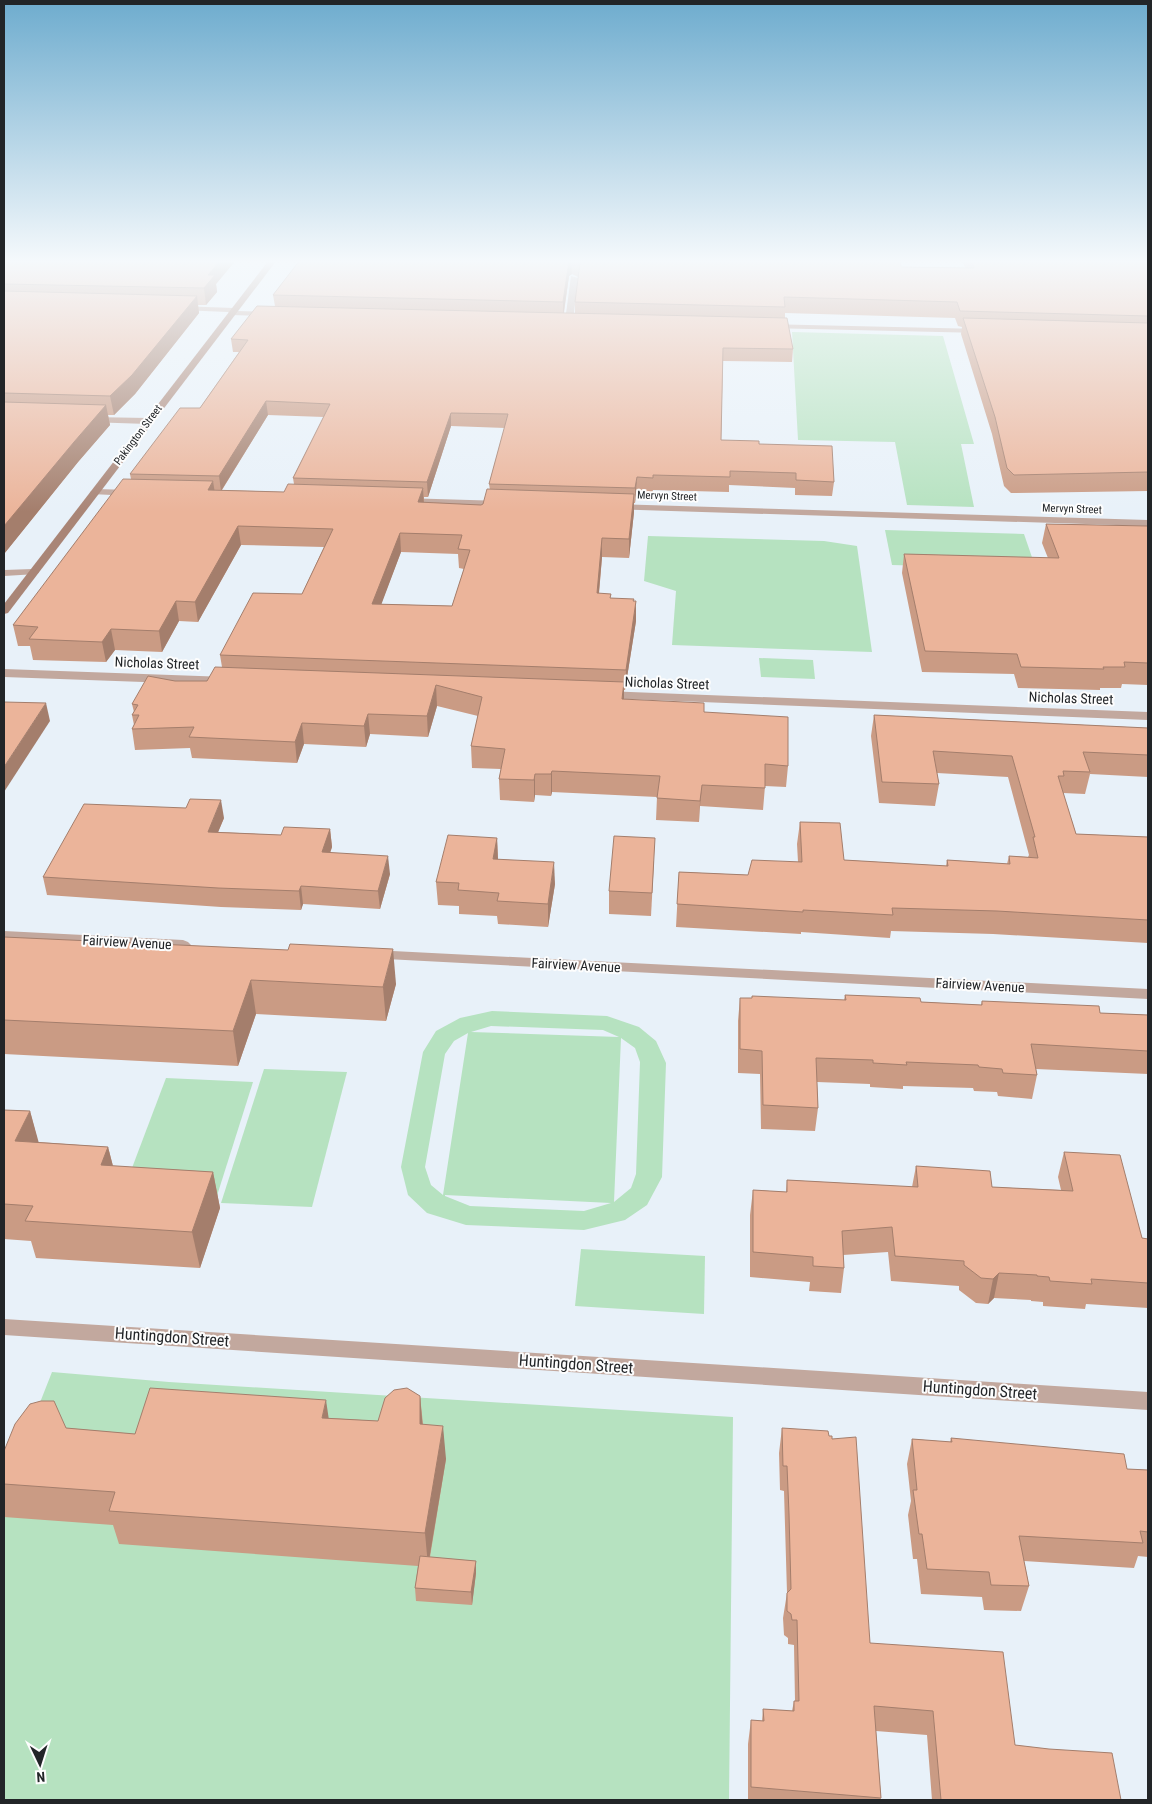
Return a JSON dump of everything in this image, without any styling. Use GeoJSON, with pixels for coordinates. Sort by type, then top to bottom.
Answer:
{"type":"FeatureCollection","features":[{"type":"Feature","properties":{"kind":"street","name":"Pakington Street"},"geometry":{"type":"LineString","coordinates":[[4,610],[207,344]]}},
{"type":"Feature","properties":{"kind":"street"},"geometry":{"type":"LineString","coordinates":[[81,419],[148,421]]}},
{"type":"Feature","properties":{"kind":"street"},"geometry":{"type":"LineString","coordinates":[[95,492],[144,493]]}},
{"type":"Feature","properties":{"kind":"street"},"geometry":{"type":"LineString","coordinates":[[394,501],[512,504]]}},
{"type":"Feature","properties":{"kind":"street","name":"Mervyn Street"},"geometry":{"type":"LineString","coordinates":[[600,507],[1148,523]]}},
{"type":"Feature","properties":{"kind":"street"},"geometry":{"type":"LineString","coordinates":[[4,573],[33,572]]}},
{"type":"Feature","properties":{"kind":"street","name":"Nicholas Street"},"geometry":{"type":"LineString","coordinates":[[4,672],[238,681]]}},
{"type":"Feature","properties":{"kind":"street","name":"Nicholas Street"},"geometry":{"type":"LineString","coordinates":[[594,695],[1148,716]]}},
{"type":"Feature","properties":{"kind":"street","name":"Fairview Avenue"},"geometry":{"type":"LineString","coordinates":[[4,936],[193,946]]}},
{"type":"Feature","properties":{"kind":"street","name":"Fairview Avenue"},"geometry":{"type":"LineString","coordinates":[[362,954],[1148,994]]}},
{"type":"Feature","properties":{"kind":"street","name":"Huntingdon Street"},"geometry":{"type":"LineString","coordinates":[[4,1327],[1148,1401]]}},
{"type":"Feature","properties":{"kind":"green space"},"geometry":{"type":"Polygon","coordinates":[[[793,344],[945,344],[974,444],[961,444],[974,507],[907,505],[895,442],[798,440],[793,344]]]}},
{"type":"Feature","properties":{"kind":"green space"},"geometry":{"type":"Polygon","coordinates":[[[885,530],[1024,534],[1036,569],[892,565],[885,530]]]}},
{"type":"Feature","properties":{"kind":"green space"},"geometry":{"type":"Polygon","coordinates":[[[648,536],[824,541],[857,546],[872,652],[672,645],[676,591],[644,581],[648,536]]]}},
{"type":"Feature","properties":{"kind":"green space"},"geometry":{"type":"Polygon","coordinates":[[[759,658],[813,660],[815,679],[761,677],[759,658]]]}},
{"type":"Feature","properties":{"kind":"green space"},"geometry":{"type":"Polygon","coordinates":[[[492,1011],[607,1016],[639,1027],[656,1041],[666,1063],[662,1177],[647,1205],[625,1220],[584,1230],[466,1225],[427,1213],[408,1195],[401,1167],[423,1052],[436,1031],[460,1018],[492,1011]],[[491,1026],[471,1032],[619,1037],[603,1030],[491,1026]],[[468,1033],[454,1041],[445,1054],[425,1167],[431,1185],[443,1195],[468,1033]],[[621,1038],[614,1202],[631,1188],[636,1174],[640,1062],[635,1048],[621,1038]],[[445,1195],[470,1206],[584,1211],[611,1203],[445,1195]]]}},
{"type":"Feature","properties":{"kind":"green space"},"geometry":{"type":"Polygon","coordinates":[[[264,1069],[347,1072],[312,1207],[221,1203],[264,1069]]]}},
{"type":"Feature","properties":{"kind":"green space"},"geometry":{"type":"Polygon","coordinates":[[[166,1078],[253,1082],[215,1202],[121,1197],[166,1078]]]}},
{"type":"Feature","properties":{"kind":"green space"},"geometry":{"type":"Polygon","coordinates":[[[581,1249],[705,1256],[704,1314],[575,1306],[581,1249]]]}},
{"type":"Feature","properties":{"kind":"green space"},"geometry":{"type":"Polygon","coordinates":[[[52,1372],[169,1382],[733,1417],[729,1800],[4,1800],[4,1494],[52,1372]]]}},
{"type":"Feature","properties":{"kind":"building"},"geometry":{"type":"Polygon","coordinates":[[[4,344],[157,344],[132,375],[110,396],[4,393],[4,344]]]}},
{"type":"Feature","properties":{"kind":"building"},"geometry":{"type":"Polygon","coordinates":[[[245,344],[792,344],[793,349],[723,348],[721,440],[759,441],[759,444],[832,446],[834,482],[796,480],[796,473],[730,471],[730,477],[653,475],[653,478],[637,477],[635,488],[489,484],[508,414],[451,413],[427,482],[293,478],[330,404],[266,401],[219,476],[130,474],[180,408],[200,408],[245,344]]]}},
{"type":"Feature","properties":{"kind":"building"},"geometry":{"type":"Polygon","coordinates":[[[971,344],[1148,344],[1148,472],[1014,475],[1007,468],[995,417],[971,344]]]}},
{"type":"Feature","properties":{"kind":"building"},"geometry":{"type":"Polygon","coordinates":[[[4,402],[106,405],[4,526],[4,402]]]}},
{"type":"Feature","properties":{"kind":"building"},"geometry":{"type":"Polygon","coordinates":[[[123,479],[213,481],[208,490],[284,492],[288,484],[423,488],[418,502],[481,505],[483,504],[487,489],[634,494],[629,539],[602,538],[597,593],[611,594],[610,598],[634,599],[633,601],[636,601],[626,670],[220,655],[253,593],[302,594],[333,529],[238,526],[195,602],[176,601],[159,631],[111,629],[102,642],[29,639],[38,627],[13,625],[123,479]],[[400,533],[372,604],[452,606],[470,550],[458,549],[462,535],[400,533]]]}},
{"type":"Feature","properties":{"kind":"building"},"geometry":{"type":"Polygon","coordinates":[[[1046,524],[1148,526],[1148,663],[1124,662],[1125,667],[1103,667],[1104,669],[1021,667],[1017,654],[925,651],[904,554],[1059,558],[1046,524]]]}},
{"type":"Feature","properties":{"kind":"building"},"geometry":{"type":"Polygon","coordinates":[[[215,667],[624,682],[622,699],[704,703],[704,712],[788,717],[788,766],[765,764],[765,788],[702,785],[700,801],[657,798],[660,776],[552,771],[551,774],[535,774],[534,780],[499,779],[505,749],[471,746],[482,697],[436,685],[427,716],[368,714],[364,726],[302,723],[295,742],[189,737],[194,727],[132,729],[139,715],[132,715],[138,705],[132,704],[148,676],[175,681],[207,681],[215,667]]]}},
{"type":"Feature","properties":{"kind":"building"},"geometry":{"type":"Polygon","coordinates":[[[4,702],[46,703],[4,767],[4,702]]]}},
{"type":"Feature","properties":{"kind":"building"},"geometry":{"type":"Polygon","coordinates":[[[874,715],[1148,728],[1148,755],[1083,752],[1090,772],[1063,771],[1064,776],[1058,776],[1076,834],[1148,837],[1148,920],[997,911],[892,908],[893,915],[803,910],[803,912],[677,904],[679,872],[748,875],[752,860],[802,862],[800,822],[840,823],[844,860],[948,866],[947,860],[1010,864],[1009,856],[1038,858],[1033,837],[1035,837],[1012,756],[933,751],[939,784],[882,782],[874,715]]]}},
{"type":"Feature","properties":{"kind":"building"},"geometry":{"type":"Polygon","coordinates":[[[190,799],[221,800],[208,832],[281,835],[284,827],[330,829],[322,852],[388,856],[378,891],[301,886],[299,891],[218,888],[43,877],[84,804],[186,808],[190,799]]]}},
{"type":"Feature","properties":{"kind":"building"},"geometry":{"type":"Polygon","coordinates":[[[448,835],[497,838],[493,859],[554,862],[548,904],[497,901],[499,893],[458,890],[459,883],[436,882],[448,835]]]}},
{"type":"Feature","properties":{"kind":"building"},"geometry":{"type":"Polygon","coordinates":[[[614,836],[655,838],[652,893],[609,891],[614,836]]]}},
{"type":"Feature","properties":{"kind":"building"},"geometry":{"type":"Polygon","coordinates":[[[4,937],[288,950],[290,944],[393,949],[383,987],[251,980],[233,1031],[4,1020],[4,937]]]}},
{"type":"Feature","properties":{"kind":"building"},"geometry":{"type":"Polygon","coordinates":[[[845,995],[920,998],[921,1002],[982,1005],[982,1001],[1099,1006],[1100,1013],[1148,1015],[1148,1051],[1031,1044],[1037,1075],[1003,1073],[1002,1069],[979,1067],[978,1065],[906,1062],[907,1065],[873,1063],[873,1060],[816,1058],[818,1108],[763,1105],[762,1051],[740,1049],[740,998],[752,998],[752,996],[846,1000],[845,995]]]}},
{"type":"Feature","properties":{"kind":"building"},"geometry":{"type":"Polygon","coordinates":[[[4,1110],[30,1111],[15,1141],[108,1147],[101,1165],[213,1172],[192,1232],[25,1221],[33,1206],[4,1204],[4,1110]]]}},
{"type":"Feature","properties":{"kind":"building"},"geometry":{"type":"Polygon","coordinates":[[[1064,1152],[1120,1155],[1142,1238],[1148,1239],[1148,1283],[1091,1279],[1092,1284],[1050,1281],[1049,1277],[1037,1275],[999,1273],[993,1279],[981,1278],[964,1265],[964,1261],[895,1256],[892,1227],[842,1231],[844,1268],[813,1266],[813,1257],[753,1252],[753,1190],[787,1192],[787,1180],[918,1187],[916,1166],[990,1171],[992,1187],[1073,1191],[1064,1152]]]}},
{"type":"Feature","properties":{"kind":"building"},"geometry":{"type":"Polygon","coordinates":[[[150,1388],[326,1400],[322,1418],[378,1421],[385,1398],[394,1390],[407,1388],[420,1396],[420,1424],[443,1426],[425,1533],[109,1511],[115,1492],[4,1484],[4,1451],[15,1424],[30,1404],[41,1401],[54,1401],[66,1428],[135,1434],[150,1388]]]}},
{"type":"Feature","properties":{"kind":"building"},"geometry":{"type":"Polygon","coordinates":[[[782,1428],[828,1431],[832,1439],[856,1437],[870,1643],[1003,1652],[1015,1745],[1112,1753],[1121,1800],[941,1800],[933,1711],[874,1706],[881,1798],[751,1787],[751,1720],[764,1721],[763,1709],[794,1711],[794,1701],[799,1701],[797,1620],[792,1620],[791,1614],[787,1611],[787,1593],[791,1589],[789,1514],[787,1466],[783,1466],[782,1428]]]}},
{"type":"Feature","properties":{"kind":"building"},"geometry":{"type":"Polygon","coordinates":[[[951,1438],[1124,1454],[1127,1469],[1148,1470],[1148,1532],[1140,1531],[1143,1543],[1019,1536],[1029,1586],[991,1585],[989,1572],[927,1569],[922,1534],[919,1534],[913,1490],[917,1490],[912,1439],[952,1442],[951,1438]]]}},
{"type":"Feature","properties":{"kind":"building"},"geometry":{"type":"Polygon","coordinates":[[[420,1556],[476,1561],[471,1592],[415,1588],[420,1556]]]}}]}
